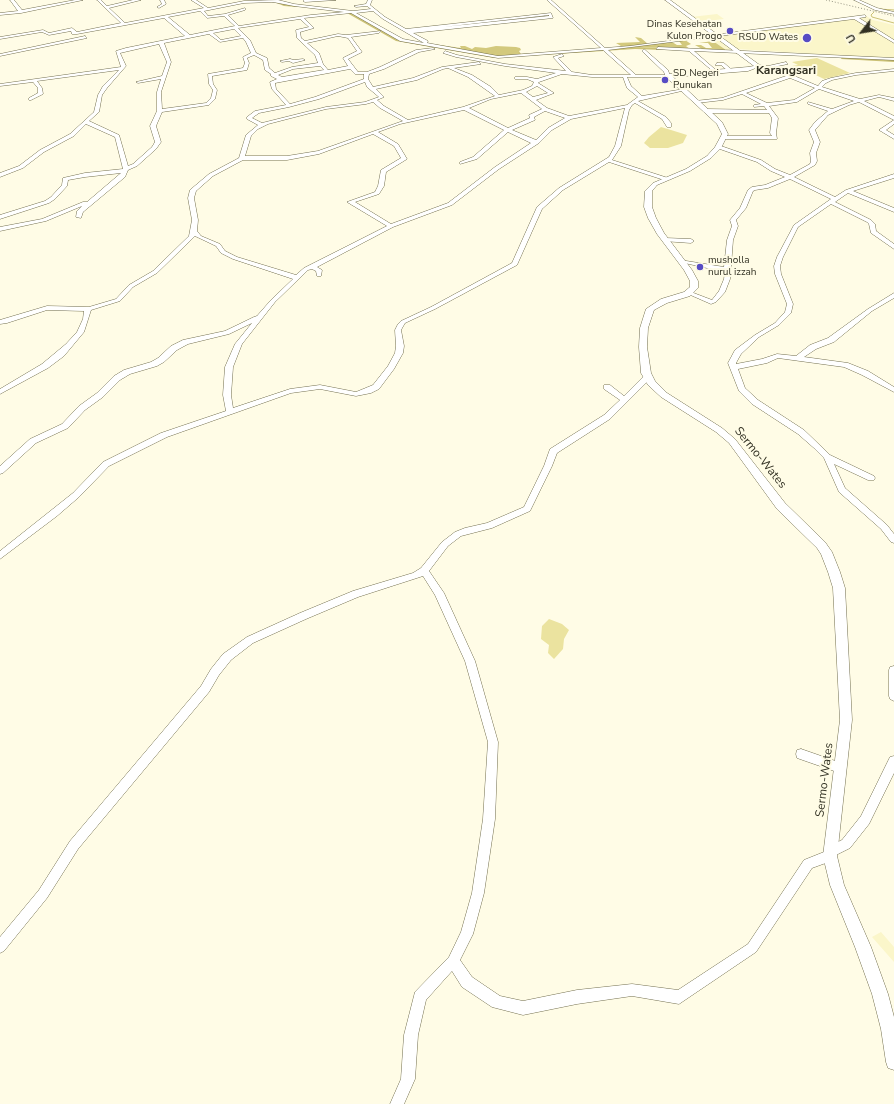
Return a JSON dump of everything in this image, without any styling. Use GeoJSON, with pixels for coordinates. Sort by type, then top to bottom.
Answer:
{"type":"FeatureCollection","features":[{"type":"Feature","properties":{"kind":"main road"},"geometry":{"type":"LineString","coordinates":[[667,0],[739,52],[763,67]]}},
{"type":"Feature","properties":{"kind":"main road"},"geometry":{"type":"LineString","coordinates":[[668,76],[716,68],[730,70],[763,67]]}},
{"type":"Feature","properties":{"kind":"main road"},"geometry":{"type":"LineString","coordinates":[[648,378],[643,347],[644,328],[650,309],[664,301],[689,293],[694,288],[694,281],[682,261],[665,240],[652,218],[648,207],[648,196],[651,187],[697,165],[709,157],[723,139],[720,123],[668,76]]}},
{"type":"Feature","properties":{"kind":"main road","name":"Sermo-Wates"},"geometry":{"type":"LineString","coordinates":[[648,378],[664,395],[719,430],[732,441],[781,506],[817,540],[826,552],[839,588],[846,712],[830,854],[836,885],[864,947],[880,994],[889,1028],[894,1062]]}},
{"type":"Feature","properties":{"kind":"street"},"geometry":{"type":"LineString","coordinates":[[12,0],[21,12]]}},
{"type":"Feature","properties":{"kind":"street"},"geometry":{"type":"LineString","coordinates":[[52,0],[66,2]]}},
{"type":"Feature","properties":{"kind":"street"},"geometry":{"type":"LineString","coordinates":[[0,14],[21,12],[81,0]]}},
{"type":"Feature","properties":{"kind":"street"},"geometry":{"type":"LineString","coordinates":[[99,0],[124,24]]}},
{"type":"Feature","properties":{"kind":"street"},"geometry":{"type":"LineString","coordinates":[[106,7],[139,0]]}},
{"type":"Feature","properties":{"kind":"street"},"geometry":{"type":"LineString","coordinates":[[159,7],[164,4],[162,0]]}},
{"type":"Feature","properties":{"kind":"street"},"geometry":{"type":"LineString","coordinates":[[193,0],[203,9],[208,17]]}},
{"type":"Feature","properties":{"kind":"street"},"geometry":{"type":"LineString","coordinates":[[0,55],[108,30],[124,24],[165,14],[238,3],[334,0]]}},
{"type":"Feature","properties":{"kind":"street"},"geometry":{"type":"LineString","coordinates":[[360,0],[369,2],[374,10],[433,48]]}},
{"type":"Feature","properties":{"kind":"street"},"geometry":{"type":"LineString","coordinates":[[549,0],[608,50],[635,76]]}},
{"type":"Feature","properties":{"kind":"street"},"geometry":{"type":"LineString","coordinates":[[857,0],[863,0]]}},
{"type":"Feature","properties":{"kind":"street"},"geometry":{"type":"LineString","coordinates":[[857,0],[876,9],[894,13]]}},
{"type":"Feature","properties":{"kind":"street"},"geometry":{"type":"LineString","coordinates":[[273,1],[312,8],[345,10],[354,13],[402,40],[433,48],[450,55],[592,76],[668,76],[666,70],[644,50]]}},
{"type":"Feature","properties":{"kind":"street"},"geometry":{"type":"LineString","coordinates":[[356,6],[369,2]]}},
{"type":"Feature","properties":{"kind":"street"},"geometry":{"type":"LineString","coordinates":[[203,18],[225,16],[243,8],[238,3]]}},
{"type":"Feature","properties":{"kind":"street"},"geometry":{"type":"LineString","coordinates":[[312,8],[317,16]]}},
{"type":"Feature","properties":{"kind":"street"},"geometry":{"type":"LineString","coordinates":[[0,175],[21,167],[42,151],[69,138],[96,112],[100,95],[105,86],[124,66],[118,51],[237,28],[301,18],[374,10]]}},
{"type":"Feature","properties":{"kind":"street"},"geometry":{"type":"LineString","coordinates":[[334,11],[347,14],[400,43],[503,57],[608,50],[664,49],[894,59]]}},
{"type":"Feature","properties":{"kind":"street"},"geometry":{"type":"LineString","coordinates":[[165,14],[189,37]]}},
{"type":"Feature","properties":{"kind":"street"},"geometry":{"type":"LineString","coordinates":[[405,31],[552,16],[550,14],[511,20]]}},
{"type":"Feature","properties":{"kind":"street"},"geometry":{"type":"LineString","coordinates":[[280,15],[288,20]]}},
{"type":"Feature","properties":{"kind":"street"},"geometry":{"type":"LineString","coordinates":[[225,16],[251,45],[254,54]]}},
{"type":"Feature","properties":{"kind":"street"},"geometry":{"type":"LineString","coordinates":[[533,57],[608,50],[865,16]]}},
{"type":"Feature","properties":{"kind":"street"},"geometry":{"type":"LineString","coordinates":[[301,18],[312,28],[298,31],[299,38],[319,58],[321,64],[328,71]]}},
{"type":"Feature","properties":{"kind":"street"},"geometry":{"type":"LineString","coordinates":[[856,18],[894,42]]}},
{"type":"Feature","properties":{"kind":"street"},"geometry":{"type":"LineString","coordinates":[[795,26],[800,30]]}},
{"type":"Feature","properties":{"kind":"street"},"geometry":{"type":"LineString","coordinates":[[0,38],[43,30],[45,34],[49,34],[72,29],[74,33],[108,30]]}},
{"type":"Feature","properties":{"kind":"street"},"geometry":{"type":"LineString","coordinates":[[304,42],[338,35],[348,36],[379,32]]}},
{"type":"Feature","properties":{"kind":"street"},"geometry":{"type":"LineString","coordinates":[[210,33],[220,41],[244,37]]}},
{"type":"Feature","properties":{"kind":"street"},"geometry":{"type":"LineString","coordinates":[[348,36],[356,44],[360,52],[345,58],[357,73],[367,73],[418,52],[433,48]]}},
{"type":"Feature","properties":{"kind":"street"},"geometry":{"type":"LineString","coordinates":[[0,217],[47,202],[53,198],[65,185],[65,179],[90,174],[126,170],[135,165],[154,148],[158,142],[153,126],[160,111],[159,92],[169,62],[161,42]]}},
{"type":"Feature","properties":{"kind":"street"},"geometry":{"type":"LineString","coordinates":[[635,46],[691,51],[698,50]]}},
{"type":"Feature","properties":{"kind":"street"},"geometry":{"type":"LineString","coordinates":[[691,51],[716,68]]}},
{"type":"Feature","properties":{"kind":"street"},"geometry":{"type":"LineString","coordinates":[[418,52],[428,55]]}},
{"type":"Feature","properties":{"kind":"street"},"geometry":{"type":"LineString","coordinates":[[160,111],[209,104],[213,99],[215,90],[211,84],[210,75],[245,69],[247,63],[245,57],[254,54],[261,56],[265,60],[268,69],[273,75],[281,79]]}},
{"type":"Feature","properties":{"kind":"street"},"geometry":{"type":"LineString","coordinates":[[555,56],[570,73]]}},
{"type":"Feature","properties":{"kind":"street"},"geometry":{"type":"LineString","coordinates":[[313,59],[319,58]]}},
{"type":"Feature","properties":{"kind":"street"},"geometry":{"type":"LineString","coordinates":[[282,61],[290,60],[293,62],[307,60],[308,65]]}},
{"type":"Feature","properties":{"kind":"street"},"geometry":{"type":"LineString","coordinates":[[372,89],[415,79],[442,68],[490,62]]}},
{"type":"Feature","properties":{"kind":"street"},"geometry":{"type":"LineString","coordinates":[[440,63],[470,76],[489,88],[498,96]]}},
{"type":"Feature","properties":{"kind":"street"},"geometry":{"type":"LineString","coordinates":[[763,67],[786,63]]}},
{"type":"Feature","properties":{"kind":"street"},"geometry":{"type":"LineString","coordinates":[[273,75],[292,68],[321,64]]}},
{"type":"Feature","properties":{"kind":"street"},"geometry":{"type":"LineString","coordinates":[[288,106],[274,89],[272,82],[351,66]]}},
{"type":"Feature","properties":{"kind":"street"},"geometry":{"type":"LineString","coordinates":[[763,67],[860,101],[894,118]]}},
{"type":"Feature","properties":{"kind":"street"},"geometry":{"type":"LineString","coordinates":[[0,85],[123,68]]}},
{"type":"Feature","properties":{"kind":"street"},"geometry":{"type":"LineString","coordinates":[[756,106],[795,101],[819,87],[824,82],[832,79],[856,74],[894,70]]}},
{"type":"Feature","properties":{"kind":"street"},"geometry":{"type":"LineString","coordinates":[[0,322],[48,308],[89,309],[118,300],[131,286],[155,272],[192,237],[195,220],[191,198],[193,190],[211,174],[242,158],[282,158],[305,156],[407,121],[465,108],[498,96],[522,92],[533,88],[536,82],[561,72]]}},
{"type":"Feature","properties":{"kind":"street"},"geometry":{"type":"LineString","coordinates":[[242,158],[249,136],[256,128],[262,125],[283,118],[326,108],[375,101],[382,97],[372,89],[366,80],[367,73]]}},
{"type":"Feature","properties":{"kind":"street"},"geometry":{"type":"LineString","coordinates":[[625,76],[625,80],[629,87],[642,98]]}},
{"type":"Feature","properties":{"kind":"street"},"geometry":{"type":"LineString","coordinates":[[697,102],[723,99],[791,76]]}},
{"type":"Feature","properties":{"kind":"street"},"geometry":{"type":"LineString","coordinates":[[138,82],[164,77]]}},
{"type":"Feature","properties":{"kind":"street"},"geometry":{"type":"LineString","coordinates":[[517,78],[527,78],[536,82],[552,93],[533,99]]}},
{"type":"Feature","properties":{"kind":"street"},"geometry":{"type":"LineString","coordinates":[[31,99],[42,94],[40,88],[34,80]]}},
{"type":"Feature","properties":{"kind":"street"},"geometry":{"type":"LineString","coordinates":[[262,125],[249,118],[257,112],[288,106],[317,98],[366,80]]}},
{"type":"Feature","properties":{"kind":"street"},"geometry":{"type":"LineString","coordinates":[[230,412],[227,395],[229,367],[239,344],[260,316],[306,269],[391,226],[450,204],[497,168],[533,145],[535,143],[534,142],[537,142],[550,129],[569,118],[628,106],[634,101],[642,98],[684,90]]}},
{"type":"Feature","properties":{"kind":"street"},"geometry":{"type":"LineString","coordinates":[[522,92],[545,109],[569,118]]}},
{"type":"Feature","properties":{"kind":"street"},"geometry":{"type":"LineString","coordinates":[[723,139],[775,138],[773,134],[774,118],[771,112],[765,104],[743,93]]}},
{"type":"Feature","properties":{"kind":"street"},"geometry":{"type":"LineString","coordinates":[[837,100],[844,96]]}},
{"type":"Feature","properties":{"kind":"street"},"geometry":{"type":"LineString","coordinates":[[689,293],[711,302],[714,301],[722,292],[727,279],[730,240],[735,226],[733,220],[742,208],[751,190],[766,187],[790,177],[812,165],[814,161],[813,152],[817,142],[812,130],[823,117],[833,111],[860,101],[881,96],[894,100]]}},
{"type":"Feature","properties":{"kind":"street"},"geometry":{"type":"LineString","coordinates":[[375,101],[382,107],[407,121]]}},
{"type":"Feature","properties":{"kind":"street"},"geometry":{"type":"LineString","coordinates":[[634,101],[664,118],[669,126]]}},
{"type":"Feature","properties":{"kind":"street"},"geometry":{"type":"LineString","coordinates":[[810,103],[833,111]]}},
{"type":"Feature","properties":{"kind":"street"},"geometry":{"type":"LineString","coordinates":[[0,556],[76,495],[106,464],[164,435],[279,394],[301,389],[320,387],[356,394],[368,391],[376,386],[391,367],[398,353],[400,346],[398,330],[400,325],[408,319],[433,308],[516,264],[539,208],[560,189],[608,160],[618,146],[628,106]]}},
{"type":"Feature","properties":{"kind":"street"},"geometry":{"type":"LineString","coordinates":[[465,108],[534,142]]}},
{"type":"Feature","properties":{"kind":"street"},"geometry":{"type":"LineString","coordinates":[[462,162],[475,158],[507,130],[531,120],[533,118],[531,116],[545,109]]}},
{"type":"Feature","properties":{"kind":"street"},"geometry":{"type":"LineString","coordinates":[[706,111],[771,112]]}},
{"type":"Feature","properties":{"kind":"street"},"geometry":{"type":"LineString","coordinates":[[886,114],[893,111]]}},
{"type":"Feature","properties":{"kind":"street"},"geometry":{"type":"LineString","coordinates":[[79,217],[80,211],[123,176],[126,170],[117,136],[86,122]]}},
{"type":"Feature","properties":{"kind":"street"},"geometry":{"type":"LineString","coordinates":[[894,122],[882,130],[894,137]]}},
{"type":"Feature","properties":{"kind":"street"},"geometry":{"type":"LineString","coordinates":[[373,132],[396,144],[404,159],[383,171],[381,186],[377,193],[350,202],[391,226]]}},
{"type":"Feature","properties":{"kind":"street"},"geometry":{"type":"LineString","coordinates":[[723,139],[773,170],[790,177],[870,221],[873,232],[894,248]]}},
{"type":"Feature","properties":{"kind":"street"},"geometry":{"type":"LineString","coordinates":[[608,160],[666,179]]}},
{"type":"Feature","properties":{"kind":"street"},"geometry":{"type":"LineString","coordinates":[[894,176],[848,191],[796,226],[777,266],[778,274],[790,304],[788,312],[777,324],[757,336],[738,352],[732,363],[734,372],[742,389],[755,402],[801,432],[817,446],[827,457],[842,490],[884,526],[894,540]]}},
{"type":"Feature","properties":{"kind":"street"},"geometry":{"type":"LineString","coordinates":[[848,191],[894,210]]}},
{"type":"Feature","properties":{"kind":"street"},"geometry":{"type":"LineString","coordinates":[[0,229],[44,220],[70,211],[97,197]]}},
{"type":"Feature","properties":{"kind":"street"},"geometry":{"type":"LineString","coordinates":[[194,231],[199,237],[218,245],[223,252],[235,258],[297,278]]}},
{"type":"Feature","properties":{"kind":"street"},"geometry":{"type":"LineString","coordinates":[[665,240],[691,241]]}},
{"type":"Feature","properties":{"kind":"street"},"geometry":{"type":"LineString","coordinates":[[682,261],[727,270]]}},
{"type":"Feature","properties":{"kind":"street"},"geometry":{"type":"LineString","coordinates":[[312,267],[319,270],[319,275]]}},
{"type":"Feature","properties":{"kind":"street"},"geometry":{"type":"LineString","coordinates":[[797,358],[813,347],[831,340],[870,310],[894,295]]}},
{"type":"Feature","properties":{"kind":"street"},"geometry":{"type":"LineString","coordinates":[[0,392],[45,366],[69,346],[84,325],[87,311],[89,309]]}},
{"type":"Feature","properties":{"kind":"street"},"geometry":{"type":"LineString","coordinates":[[0,471],[33,441],[66,426],[82,408],[100,395],[117,378],[127,372],[154,364],[161,360],[174,348],[186,342],[227,333],[260,316]]}},
{"type":"Feature","properties":{"kind":"street"},"geometry":{"type":"LineString","coordinates":[[734,367],[764,361],[777,356],[797,358],[845,365],[864,373],[894,390]]}},
{"type":"Feature","properties":{"kind":"street"},"geometry":{"type":"LineString","coordinates":[[0,947],[43,894],[74,844],[205,689],[215,672],[227,657],[250,640],[302,616],[356,594],[416,576],[424,571],[445,544],[458,534],[489,526],[527,509],[548,466],[553,451],[607,417],[648,378]]}},
{"type":"Feature","properties":{"kind":"street"},"geometry":{"type":"LineString","coordinates":[[607,387],[624,400]]}},
{"type":"Feature","properties":{"kind":"street"},"geometry":{"type":"LineString","coordinates":[[827,457],[870,478]]}},
{"type":"Feature","properties":{"kind":"street"},"geometry":{"type":"LineString","coordinates":[[397,1104],[408,1079],[411,1035],[420,998],[453,961],[467,934],[478,893],[488,819],[493,742],[470,661],[439,593],[424,571]]}},
{"type":"Feature","properties":{"kind":"street"},"geometry":{"type":"LineString","coordinates":[[894,670],[894,696]]}},
{"type":"Feature","properties":{"kind":"street"},"geometry":{"type":"LineString","coordinates":[[801,754],[840,768]]}},
{"type":"Feature","properties":{"kind":"street"},"geometry":{"type":"LineString","coordinates":[[453,961],[467,982],[497,1002],[523,1008],[577,997],[632,990],[679,996],[752,948],[808,864],[830,854],[846,844],[865,820],[894,760]]}},
{"type":"Feature","properties":{"kind":"shaded area"},"geometry":{"type":"Polygon","coordinates":[[[717,14],[724,19],[707,21],[710,24],[706,25],[711,24],[714,26],[706,27],[691,17],[717,14]]]}},
{"type":"Feature","properties":{"kind":"shaded area","name":"RSUD Wates"},"geometry":{"type":"Polygon","coordinates":[[[866,16],[873,20],[894,25],[894,59],[737,49],[726,50],[713,41],[716,40],[713,37],[718,36],[866,16]]]}},
{"type":"Feature","properties":{"kind":"shaded area"},"geometry":{"type":"Polygon","coordinates":[[[635,37],[641,38],[648,44],[672,42],[677,45],[682,45],[679,41],[685,40],[691,44],[686,46],[690,49],[621,48],[619,47],[621,46],[616,43],[640,42],[635,37]]]}},
{"type":"Feature","properties":{"kind":"shaded area"},"geometry":{"type":"Polygon","coordinates":[[[713,41],[726,50],[695,49],[702,49],[695,45],[712,48],[708,43],[699,43],[713,41]]]}},
{"type":"Feature","properties":{"kind":"shaded area"},"geometry":{"type":"Polygon","coordinates":[[[433,44],[461,48],[460,46],[465,46],[472,49],[475,47],[486,48],[496,46],[516,47],[520,48],[521,50],[519,51],[521,54],[545,52],[501,57],[433,44]]]}},
{"type":"Feature","properties":{"kind":"shaded area"},"geometry":{"type":"Polygon","coordinates":[[[817,58],[850,73],[824,79],[792,66],[798,65],[792,62],[817,58]]]}},
{"type":"Feature","properties":{"kind":"shaded area"},"geometry":{"type":"Polygon","coordinates":[[[661,127],[687,135],[683,143],[668,148],[650,148],[644,143],[661,127]]]}},
{"type":"Feature","properties":{"kind":"shaded area"},"geometry":{"type":"Polygon","coordinates":[[[549,619],[562,624],[569,630],[564,639],[563,649],[554,659],[548,653],[549,645],[541,639],[542,626],[549,619]]]}},
{"type":"Feature","properties":{"kind":"shaded area"},"geometry":{"type":"Polygon","coordinates":[[[881,932],[894,947],[894,962],[872,937],[881,932]]]}},
{"type":"Feature","properties":{"kind":"waterway"},"geometry":{"type":"LineString","coordinates":[[270,0],[284,5],[297,6]]}},
{"type":"Feature","properties":{"kind":"waterway"},"geometry":{"type":"LineString","coordinates":[[879,9],[894,10]]}},
{"type":"Feature","properties":{"kind":"waterway"},"geometry":{"type":"LineString","coordinates":[[342,11],[348,12],[397,40],[494,57],[635,48],[663,49]]}},
{"type":"Feature","properties":{"kind":"waterway"},"geometry":{"type":"LineString","coordinates":[[874,12],[871,15],[872,17],[894,23]]}},
{"type":"Feature","properties":{"kind":"waterway"},"geometry":{"type":"LineString","coordinates":[[842,58],[894,61]]}},
{"type":"Feature","properties":{"kind":"railway"},"geometry":{"type":"LineString","coordinates":[[826,0],[894,16]]}},
{"type":"Feature","properties":{"kind":"place","name":"Dinas Kesehatan Kulon Progo"},"geometry":{"type":"Point","coordinates":[730,31]}},
{"type":"Feature","properties":{"kind":"place","name":"RSUD Wates"},"geometry":{"type":"Point","coordinates":[807,38]}},
{"type":"Feature","properties":{"kind":"place","name":"SD Negeri Punukan"},"geometry":{"type":"Point","coordinates":[665,80]}},
{"type":"Feature","properties":{"kind":"place","name":"musholla nurul izzah"},"geometry":{"type":"Point","coordinates":[700,267]}},
{"type":"Feature","properties":{"kind":"district","name":"Karangsari"},"geometry":{"type":"Point","coordinates":[786,71]}}]}
